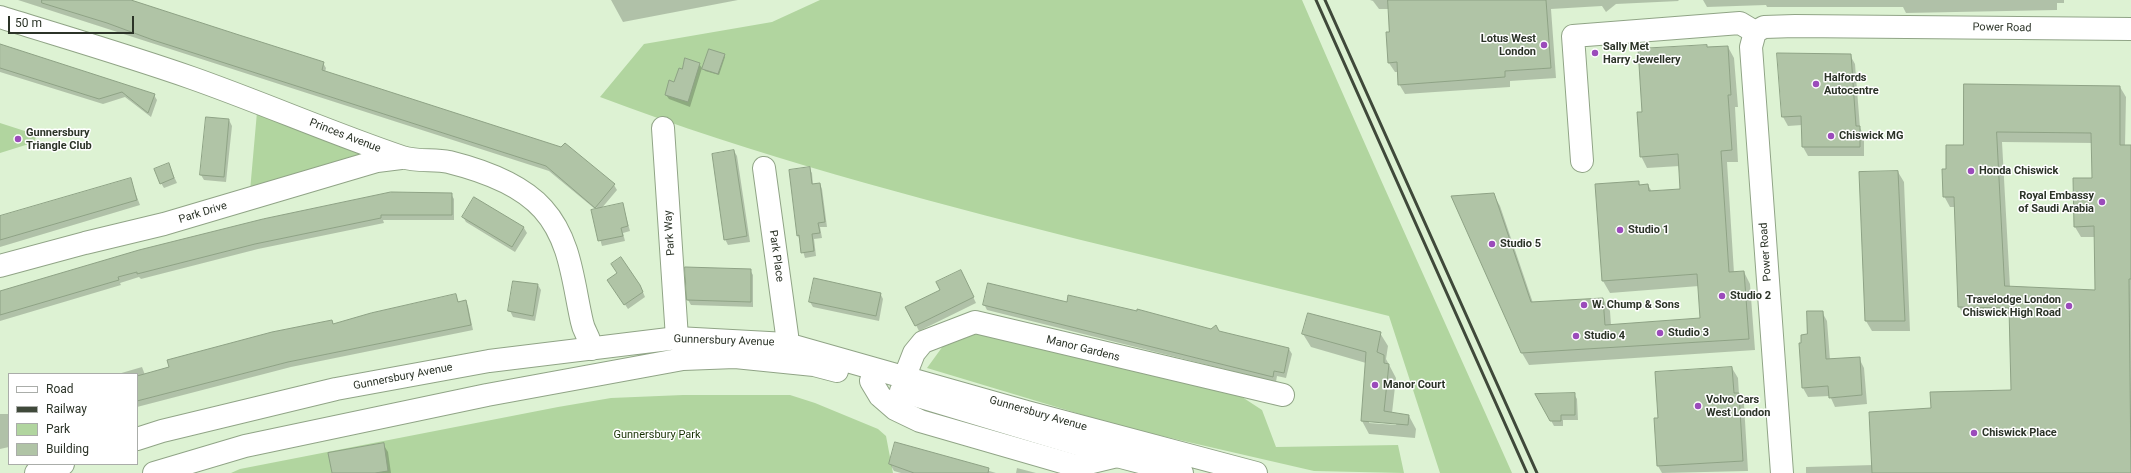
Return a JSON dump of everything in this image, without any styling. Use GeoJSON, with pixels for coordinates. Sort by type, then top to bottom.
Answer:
{"type":"FeatureCollection","features":[{"type":"Feature","properties":{"kind":"main road","name":"Princes Avenue"},"geometry":{"type":"LineString","coordinates":[[0,17],[192,78],[404,158],[448,162],[481,172],[522,191],[543,208],[555,224],[563,241],[570,263],[583,325],[590,338],[591,349]]}},
{"type":"Feature","properties":{"kind":"main road"},"geometry":{"type":"LineString","coordinates":[[1582,161],[1573,36],[1740,23],[1755,32]]}},
{"type":"Feature","properties":{"kind":"main road","name":"Power Road"},"geometry":{"type":"LineString","coordinates":[[1782,473],[1751,47],[1755,32],[1764,27],[1795,26],[2131,29]]}},
{"type":"Feature","properties":{"kind":"main road","name":"Park Way"},"geometry":{"type":"LineString","coordinates":[[663,128],[677,338]]}},
{"type":"Feature","properties":{"kind":"main road","name":"Park Drive"},"geometry":{"type":"LineString","coordinates":[[0,266],[164,224],[377,161],[404,158]]}},
{"type":"Feature","properties":{"kind":"main road","name":"Park Place"},"geometry":{"type":"LineString","coordinates":[[764,168],[786,327],[787,344]]}},
{"type":"Feature","properties":{"kind":"main road","name":"Manor Gardens"},"geometry":{"type":"LineString","coordinates":[[905,376],[914,353],[923,342],[975,322],[1283,395]]}},
{"type":"Feature","properties":{"kind":"main road","name":"Gunnersbury Avenue"},"geometry":{"type":"LineString","coordinates":[[138,440],[162,431],[336,389],[489,361],[559,351],[591,349],[677,338],[787,344],[905,376],[1028,412],[1256,473]]}},
{"type":"Feature","properties":{"kind":"main road","name":"Gunnersbury Avenue"},"geometry":{"type":"LineString","coordinates":[[154,473],[245,446],[487,395],[683,360],[735,357],[806,365],[871,381],[1117,456],[1182,473]]}},
{"type":"Feature","properties":{"kind":"main road"},"geometry":{"type":"LineString","coordinates":[[36,473],[60,465]]}},
{"type":"Feature","properties":{"kind":"green space"},"geometry":{"type":"Polygon","coordinates":[[[820,0],[1302,0],[1512,473],[1440,473],[1389,316],[1077,239],[896,192],[717,138],[600,97],[644,44],[772,22],[820,0]]]}},
{"type":"Feature","properties":{"kind":"green space"},"geometry":{"type":"Polygon","coordinates":[[[257,112],[365,148],[364,161],[250,191],[257,112]]]}},
{"type":"Feature","properties":{"kind":"green space","name":"Gunnersbury Triangle Club"},"geometry":{"type":"Polygon","coordinates":[[[0,123],[31,133],[36,137],[35,140],[32,143],[0,153],[0,123]]]}},
{"type":"Feature","properties":{"kind":"green space"},"geometry":{"type":"Polygon","coordinates":[[[976,332],[1242,397],[1262,410],[1276,447],[1398,445],[1404,473],[1314,471],[1123,427],[927,368],[943,346],[976,332]]]}},
{"type":"Feature","properties":{"kind":"green space","name":"Gunnersbury Park"},"geometry":{"type":"Polygon","coordinates":[[[683,395],[790,395],[815,403],[878,429],[886,436],[893,473],[231,473],[240,469],[558,407],[611,398],[683,395]]]}},
{"type":"Feature","properties":{"kind":"building"},"geometry":{"type":"Polygon","coordinates":[[[42,0],[131,0],[324,62],[322,70],[561,147],[565,143],[615,184],[595,208],[546,166],[153,40],[107,23],[42,3],[42,0]]]}},
{"type":"Feature","properties":{"kind":"building"},"geometry":{"type":"Polygon","coordinates":[[[1388,0],[1546,0],[1551,68],[1505,71],[1505,77],[1398,85],[1397,62],[1388,63],[1386,32],[1389,32],[1388,0]]]}},
{"type":"Feature","properties":{"kind":"building"},"geometry":{"type":"Polygon","coordinates":[[[0,44],[155,94],[148,113],[122,92],[99,99],[0,68],[0,44]]]}},
{"type":"Feature","properties":{"kind":"building"},"geometry":{"type":"Polygon","coordinates":[[[1707,45],[1707,47],[1728,46],[1731,95],[1728,95],[1732,150],[1721,151],[1729,272],[1744,271],[1749,339],[1521,353],[1451,196],[1494,193],[1531,302],[1603,298],[1605,325],[1700,318],[1697,274],[1602,281],[1595,184],[1639,181],[1639,185],[1648,184],[1649,191],[1680,189],[1678,154],[1640,157],[1637,112],[1642,112],[1638,49],[1707,45]]]}},
{"type":"Feature","properties":{"kind":"building"},"geometry":{"type":"Polygon","coordinates":[[[709,49],[725,54],[718,74],[702,69],[709,49]]]}},
{"type":"Feature","properties":{"kind":"building","name":"Halfords Autocentre"},"geometry":{"type":"Polygon","coordinates":[[[1777,53],[1851,54],[1856,126],[1860,126],[1860,147],[1802,147],[1801,116],[1782,117],[1777,53]]]}},
{"type":"Feature","properties":{"kind":"building"},"geometry":{"type":"Polygon","coordinates":[[[685,58],[700,63],[688,102],[665,95],[669,80],[674,82],[679,68],[682,69],[685,58]]]}},
{"type":"Feature","properties":{"kind":"building"},"geometry":{"type":"Polygon","coordinates":[[[1964,84],[2120,86],[2120,145],[2131,145],[2131,279],[2129,279],[2131,473],[1872,473],[1869,412],[1931,408],[1930,392],[2011,390],[2009,308],[1958,307],[1954,197],[1943,197],[1942,169],[1946,169],[1946,145],[1963,145],[1964,84]],[[1997,132],[2005,286],[2095,290],[2094,226],[2074,227],[2073,178],[2092,178],[2091,133],[1997,132]]]}},
{"type":"Feature","properties":{"kind":"building"},"geometry":{"type":"Polygon","coordinates":[[[206,117],[229,119],[224,177],[200,175],[206,117]]]}},
{"type":"Feature","properties":{"kind":"building"},"geometry":{"type":"Polygon","coordinates":[[[734,150],[747,236],[724,240],[712,154],[734,150]]]}},
{"type":"Feature","properties":{"kind":"building"},"geometry":{"type":"Polygon","coordinates":[[[169,163],[174,178],[160,184],[154,169],[169,163]]]}},
{"type":"Feature","properties":{"kind":"building"},"geometry":{"type":"Polygon","coordinates":[[[810,167],[812,184],[820,183],[825,222],[818,223],[820,233],[812,234],[814,251],[801,253],[799,235],[797,236],[789,170],[810,167]]]}},
{"type":"Feature","properties":{"kind":"building"},"geometry":{"type":"Polygon","coordinates":[[[1898,171],[1905,321],[1865,321],[1859,172],[1898,171]]]}},
{"type":"Feature","properties":{"kind":"building"},"geometry":{"type":"Polygon","coordinates":[[[131,178],[137,200],[0,240],[0,216],[131,178]]]}},
{"type":"Feature","properties":{"kind":"building"},"geometry":{"type":"Polygon","coordinates":[[[391,192],[452,193],[452,215],[381,215],[381,218],[255,244],[137,274],[137,272],[118,277],[119,280],[0,315],[0,291],[139,250],[263,219],[391,192]]]}},
{"type":"Feature","properties":{"kind":"building"},"geometry":{"type":"Polygon","coordinates":[[[474,197],[524,227],[512,247],[462,217],[474,197]]]}},
{"type":"Feature","properties":{"kind":"building"},"geometry":{"type":"Polygon","coordinates":[[[623,203],[628,226],[621,228],[623,236],[598,241],[591,210],[623,203]]]}},
{"type":"Feature","properties":{"kind":"building"},"geometry":{"type":"Polygon","coordinates":[[[621,257],[643,292],[624,305],[607,280],[617,273],[611,264],[621,257]]]}},
{"type":"Feature","properties":{"kind":"building"},"geometry":{"type":"Polygon","coordinates":[[[685,267],[751,269],[751,302],[687,300],[685,267]]]}},
{"type":"Feature","properties":{"kind":"building"},"geometry":{"type":"Polygon","coordinates":[[[961,270],[974,297],[915,326],[905,307],[940,290],[936,282],[961,270]]]}},
{"type":"Feature","properties":{"kind":"building"},"geometry":{"type":"Polygon","coordinates":[[[814,278],[881,293],[876,316],[809,302],[814,278]]]}},
{"type":"Feature","properties":{"kind":"building"},"geometry":{"type":"Polygon","coordinates":[[[513,281],[538,284],[533,316],[508,311],[513,281]]]}},
{"type":"Feature","properties":{"kind":"building"},"geometry":{"type":"Polygon","coordinates":[[[988,283],[1067,302],[1068,295],[1137,311],[1137,309],[1211,329],[1216,325],[1219,331],[1289,348],[1284,373],[1274,371],[1273,377],[983,305],[988,283]]]}},
{"type":"Feature","properties":{"kind":"building"},"geometry":{"type":"Polygon","coordinates":[[[456,294],[458,302],[466,300],[471,325],[288,362],[138,401],[138,376],[169,367],[167,360],[272,332],[332,320],[333,324],[371,313],[456,294]]]}},
{"type":"Feature","properties":{"kind":"building"},"geometry":{"type":"Polygon","coordinates":[[[1807,311],[1823,311],[1826,359],[1860,357],[1862,395],[1829,398],[1828,386],[1802,388],[1799,343],[1801,343],[1801,335],[1807,334],[1807,311]]]}},
{"type":"Feature","properties":{"kind":"building","name":"Manor Court"},"geometry":{"type":"Polygon","coordinates":[[[1308,313],[1381,332],[1377,352],[1384,355],[1384,363],[1389,364],[1384,411],[1409,415],[1408,425],[1361,421],[1366,352],[1302,334],[1308,313]]]}},
{"type":"Feature","properties":{"kind":"building","name":"Volvo Cars West London"},"geometry":{"type":"Polygon","coordinates":[[[1732,367],[1734,393],[1739,393],[1743,461],[1657,466],[1654,418],[1658,418],[1655,372],[1732,367]]]}},
{"type":"Feature","properties":{"kind":"building"},"geometry":{"type":"Polygon","coordinates":[[[1575,393],[1575,415],[1561,415],[1561,421],[1550,421],[1535,394],[1575,393]]]}},
{"type":"Feature","properties":{"kind":"building"},"geometry":{"type":"Polygon","coordinates":[[[895,442],[989,468],[988,473],[914,473],[889,464],[895,442]]]}},
{"type":"Feature","properties":{"kind":"building"},"geometry":{"type":"Polygon","coordinates":[[[384,443],[388,471],[375,473],[332,473],[328,453],[384,443]]]}},
{"type":"Feature","properties":{"kind":"railway"},"geometry":{"type":"LineString","coordinates":[[1316,0],[1527,473]]}},
{"type":"Feature","properties":{"kind":"railway"},"geometry":{"type":"LineString","coordinates":[[1325,0],[1537,473]]}},
{"type":"Feature","properties":{"kind":"place","name":"Lotus West London"},"geometry":{"type":"Point","coordinates":[1544,45]}},
{"type":"Feature","properties":{"kind":"place","name":"Sally Met Harry Jewellery"},"geometry":{"type":"Point","coordinates":[1595,53]}},
{"type":"Feature","properties":{"kind":"place","name":"Halfords Autocentre"},"geometry":{"type":"Point","coordinates":[1816,84]}},
{"type":"Feature","properties":{"kind":"place","name":"Chiswick MG"},"geometry":{"type":"Point","coordinates":[1831,136]}},
{"type":"Feature","properties":{"kind":"place","name":"Gunnersbury Triangle Club"},"geometry":{"type":"Point","coordinates":[18,139]}},
{"type":"Feature","properties":{"kind":"place","name":"Honda Chiswick"},"geometry":{"type":"Point","coordinates":[1971,171]}},
{"type":"Feature","properties":{"kind":"place","name":"Royal Embassy of Saudi Arabia"},"geometry":{"type":"Point","coordinates":[2102,202]}},
{"type":"Feature","properties":{"kind":"place","name":"Studio 1"},"geometry":{"type":"Point","coordinates":[1620,230]}},
{"type":"Feature","properties":{"kind":"place","name":"Studio 5"},"geometry":{"type":"Point","coordinates":[1492,244]}},
{"type":"Feature","properties":{"kind":"place","name":"Studio 2"},"geometry":{"type":"Point","coordinates":[1722,296]}},
{"type":"Feature","properties":{"kind":"place","name":"W. Chump & Sons"},"geometry":{"type":"Point","coordinates":[1584,305]}},
{"type":"Feature","properties":{"kind":"place","name":"Travelodge London Chiswick High Road"},"geometry":{"type":"Point","coordinates":[2069,306]}},
{"type":"Feature","properties":{"kind":"place","name":"Studio 3"},"geometry":{"type":"Point","coordinates":[1660,333]}},
{"type":"Feature","properties":{"kind":"place","name":"Studio 4"},"geometry":{"type":"Point","coordinates":[1576,336]}},
{"type":"Feature","properties":{"kind":"place","name":"Manor Court"},"geometry":{"type":"Point","coordinates":[1375,385]}},
{"type":"Feature","properties":{"kind":"place","name":"Volvo Cars West London"},"geometry":{"type":"Point","coordinates":[1698,406]}},
{"type":"Feature","properties":{"kind":"place","name":"Chiswick Place"},"geometry":{"type":"Point","coordinates":[1974,433]}}]}
